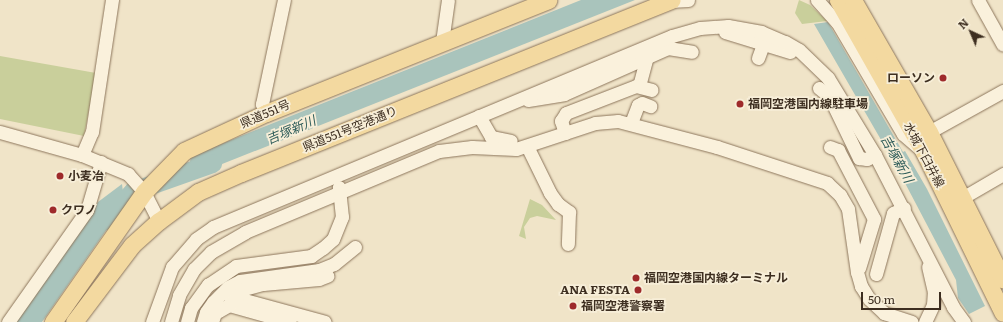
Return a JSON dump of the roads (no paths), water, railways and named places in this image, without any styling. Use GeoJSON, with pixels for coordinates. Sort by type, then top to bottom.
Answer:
{"type":"FeatureCollection","features":[{"type":"Feature","properties":{"kind":"main road","name":"県道551号"},"geometry":{"type":"LineString","coordinates":[[53,322],[128,218],[147,198],[164,169],[184,151],[266,113],[548,0]]}},
{"type":"Feature","properties":{"kind":"main road","name":"県道551号空港通り"},"geometry":{"type":"LineString","coordinates":[[74,322],[116,263],[159,221],[198,192],[241,173],[671,0]]}},
{"type":"Feature","properties":{"kind":"main road","name":"水城下臼井線"},"geometry":{"type":"LineString","coordinates":[[838,0],[924,152],[1003,313]]}},
{"type":"Feature","properties":{"kind":"main road","name":"水城下臼井線"},"geometry":{"type":"LineString","coordinates":[[853,0],[929,132],[1003,280]]}},
{"type":"Feature","properties":{"kind":"street"},"geometry":{"type":"LineString","coordinates":[[82,155],[92,132],[112,0]]}},
{"type":"Feature","properties":{"kind":"street"},"geometry":{"type":"LineString","coordinates":[[266,113],[262,104],[284,0]]}},
{"type":"Feature","properties":{"kind":"street"},"geometry":{"type":"LineString","coordinates":[[442,42],[448,0]]}},
{"type":"Feature","properties":{"kind":"street"},"geometry":{"type":"LineString","coordinates":[[671,0],[688,0]]}},
{"type":"Feature","properties":{"kind":"street"},"geometry":{"type":"LineString","coordinates":[[817,0],[837,22],[903,134],[924,152]]}},
{"type":"Feature","properties":{"kind":"street"},"geometry":{"type":"LineString","coordinates":[[978,0],[1003,45]]}},
{"type":"Feature","properties":{"kind":"street"},"geometry":{"type":"LineString","coordinates":[[152,322],[172,267],[196,239],[230,218],[672,36],[706,28],[725,17]]}},
{"type":"Feature","properties":{"kind":"street"},"geometry":{"type":"LineString","coordinates":[[706,28],[807,56]]}},
{"type":"Feature","properties":{"kind":"street"},"geometry":{"type":"LineString","coordinates":[[706,28],[761,32],[785,42],[807,56]]}},
{"type":"Feature","properties":{"kind":"street"},"geometry":{"type":"LineString","coordinates":[[796,38],[807,56],[840,94],[904,208],[953,307],[964,322]]}},
{"type":"Feature","properties":{"kind":"street"},"geometry":{"type":"LineString","coordinates":[[758,58],[763,44]]}},
{"type":"Feature","properties":{"kind":"street"},"geometry":{"type":"LineString","coordinates":[[514,101],[564,94],[622,71],[647,57],[668,48],[687,54]]}},
{"type":"Feature","properties":{"kind":"street"},"geometry":{"type":"LineString","coordinates":[[640,86],[647,57]]}},
{"type":"Feature","properties":{"kind":"street"},"geometry":{"type":"LineString","coordinates":[[565,133],[561,121],[566,113],[640,86],[652,90]]}},
{"type":"Feature","properties":{"kind":"street"},"geometry":{"type":"LineString","coordinates":[[819,88],[828,96],[859,158],[867,159],[875,155]]}},
{"type":"Feature","properties":{"kind":"street"},"geometry":{"type":"LineString","coordinates":[[929,132],[1003,91]]}},
{"type":"Feature","properties":{"kind":"street"},"geometry":{"type":"LineString","coordinates":[[631,123],[638,105],[642,103],[650,106]]}},
{"type":"Feature","properties":{"kind":"street"},"geometry":{"type":"LineString","coordinates":[[479,116],[483,128],[495,140],[505,142],[549,138]]}},
{"type":"Feature","properties":{"kind":"street"},"geometry":{"type":"LineString","coordinates":[[171,322],[179,295],[194,268],[211,252],[245,232],[439,151],[455,148],[505,149],[527,146],[595,123],[631,123],[717,147],[827,183],[840,195],[848,209],[857,272],[861,286],[869,299],[884,313],[912,322]]}},
{"type":"Feature","properties":{"kind":"street"},"geometry":{"type":"LineString","coordinates":[[0,132],[82,155],[128,174],[147,198],[159,221]]}},
{"type":"Feature","properties":{"kind":"street"},"geometry":{"type":"LineString","coordinates":[[527,146],[550,193],[558,204],[569,212],[568,244]]}},
{"type":"Feature","properties":{"kind":"street"},"geometry":{"type":"LineString","coordinates":[[830,147],[838,150],[874,219],[857,272]]}},
{"type":"Feature","properties":{"kind":"street"},"geometry":{"type":"LineString","coordinates":[[8,322],[88,210],[101,162]]}},
{"type":"Feature","properties":{"kind":"street"},"geometry":{"type":"LineString","coordinates":[[187,322],[191,308],[208,284],[236,266],[312,256],[323,248],[333,238],[340,224],[342,217],[339,182],[347,170]]}},
{"type":"Feature","properties":{"kind":"street"},"geometry":{"type":"LineString","coordinates":[[962,198],[1003,174]]}},
{"type":"Feature","properties":{"kind":"street"},"geometry":{"type":"LineString","coordinates":[[876,274],[893,213],[904,208]]}},
{"type":"Feature","properties":{"kind":"street"},"geometry":{"type":"LineString","coordinates":[[204,322],[206,312],[213,302],[228,288],[240,281],[319,270],[334,264],[355,247]]}},
{"type":"Feature","properties":{"kind":"street"},"geometry":{"type":"LineString","coordinates":[[924,249],[934,292],[934,305],[925,322]]}},
{"type":"Feature","properties":{"kind":"street"},"geometry":{"type":"LineString","coordinates":[[212,322],[215,313],[232,301],[244,289],[263,284],[320,279],[350,262]]}},
{"type":"Feature","properties":{"kind":"street"},"geometry":{"type":"LineString","coordinates":[[213,302],[227,296],[232,301],[292,322]]}},
{"type":"Feature","properties":{"kind":"street"},"geometry":{"type":"LineString","coordinates":[[232,301],[325,322]]}},
{"type":"Feature","properties":{"kind":"water"},"geometry":{"type":"Polygon","coordinates":[[[581,0],[635,0],[187,178],[191,156],[581,0]]]}},
{"type":"Feature","properties":{"kind":"water"},"geometry":{"type":"Polygon","coordinates":[[[828,22],[903,152],[905,151],[927,189],[985,306],[969,314],[958,298],[956,280],[895,164],[814,24],[828,22]]]}},
{"type":"Feature","properties":{"kind":"water"},"geometry":{"type":"Polygon","coordinates":[[[122,184],[125,209],[105,232],[42,322],[13,322],[98,202],[122,184]]]}},
{"type":"Feature","properties":{"kind":"waterway","name":"吉塚新川"},"geometry":{"type":"LineString","coordinates":[[106,220],[133,191],[212,163]]}},
{"type":"Feature","properties":{"kind":"place","name":"ローソン"},"geometry":{"type":"Point","coordinates":[943,78]}},
{"type":"Feature","properties":{"kind":"place","name":"福岡空港国内線駐車場"},"geometry":{"type":"Point","coordinates":[740,104]}},
{"type":"Feature","properties":{"kind":"place","name":"小麦冶"},"geometry":{"type":"Point","coordinates":[60,176]}},
{"type":"Feature","properties":{"kind":"place","name":"クワノ"},"geometry":{"type":"Point","coordinates":[53,210]}},
{"type":"Feature","properties":{"kind":"place","name":"福岡空港国内線ターミナル"},"geometry":{"type":"Point","coordinates":[636,278]}},
{"type":"Feature","properties":{"kind":"place","name":"ANA FESTA"},"geometry":{"type":"Point","coordinates":[638,290]}},
{"type":"Feature","properties":{"kind":"place","name":"福岡空港警察署"},"geometry":{"type":"Point","coordinates":[573,306]}}]}
